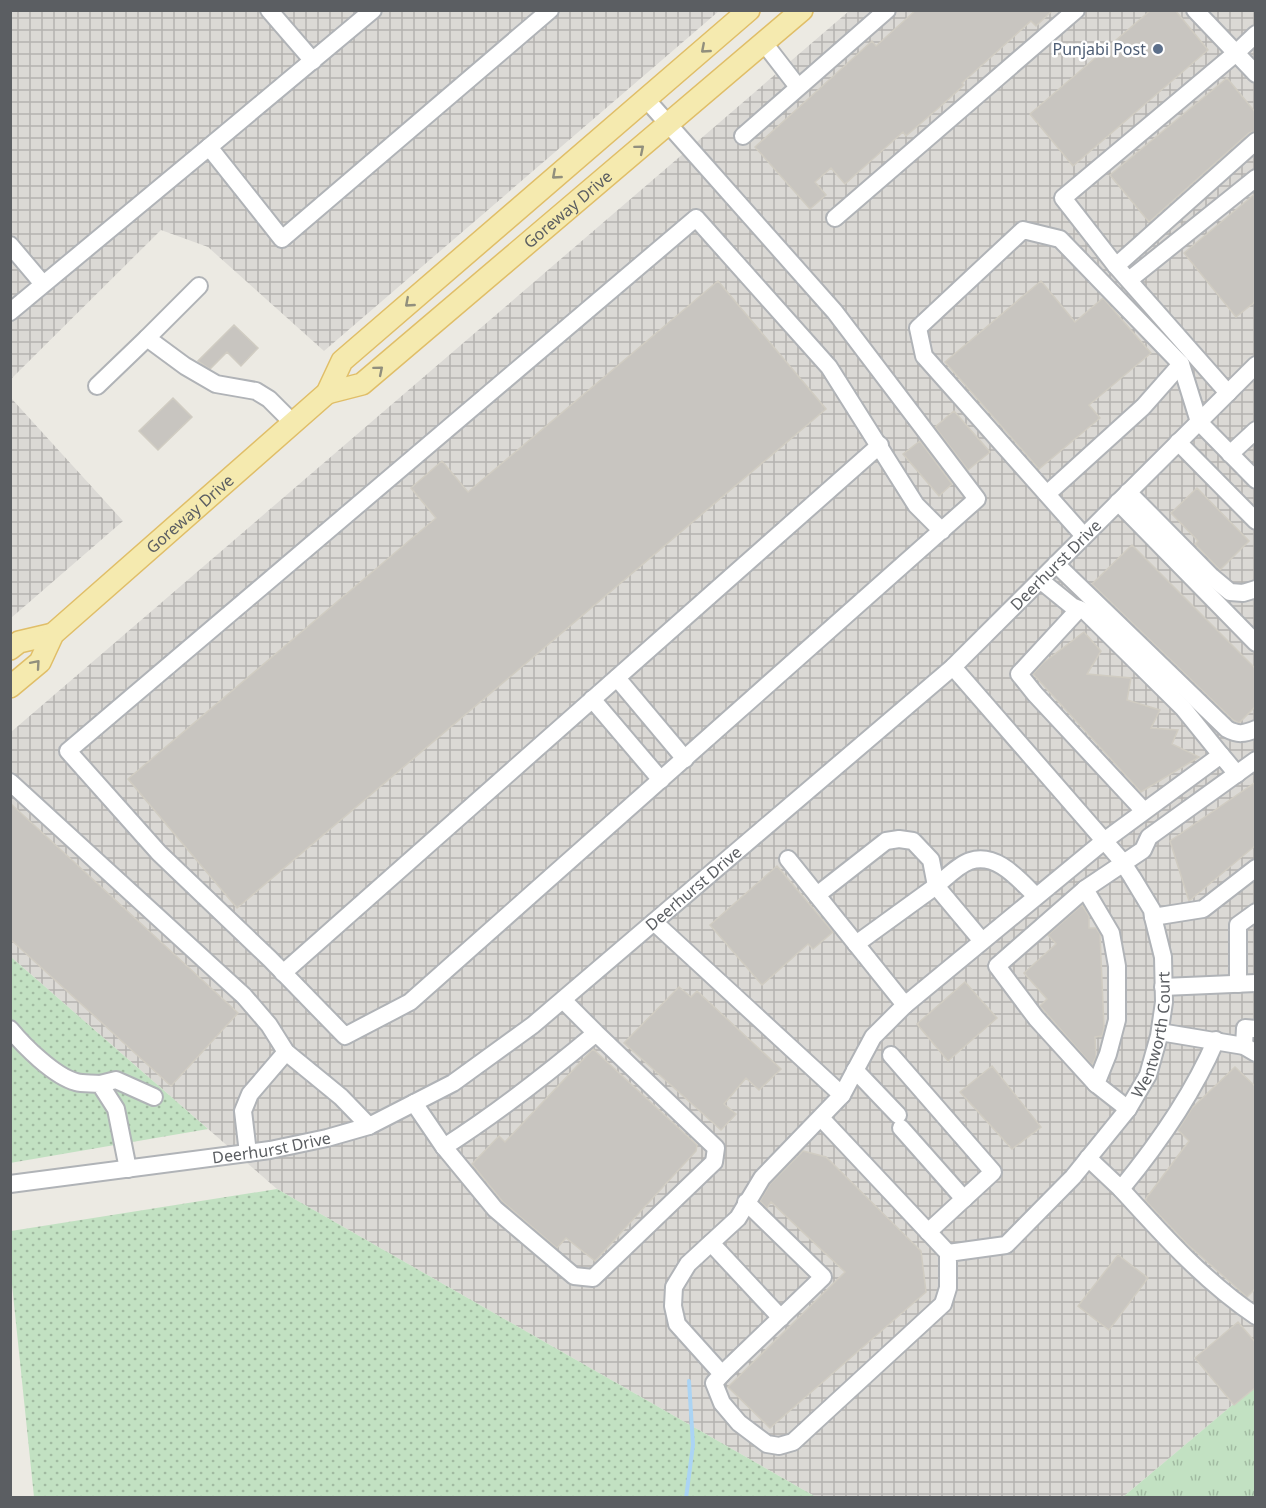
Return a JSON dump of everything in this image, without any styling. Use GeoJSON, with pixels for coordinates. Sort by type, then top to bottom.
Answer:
{"type":"FeatureCollection","features":[{"type":"Feature","properties":{"kind":"main road","name":"Goreway Drive"},"geometry":{"type":"LineString","coordinates":[[10,687],[40,662],[53,634],[327,393],[342,361],[749,10]]}},
{"type":"Feature","properties":{"kind":"main road","name":"Goreway Drive"},"geometry":{"type":"LineString","coordinates":[[327,393],[362,384],[802,10]]}},
{"type":"Feature","properties":{"kind":"main road","name":"Goreway Drive"},"geometry":{"type":"LineString","coordinates":[[10,649],[19,642],[53,634]]}},
{"type":"Feature","properties":{"kind":"street"},"geometry":{"type":"LineString","coordinates":[[269,10],[313,61]]}},
{"type":"Feature","properties":{"kind":"street"},"geometry":{"type":"LineString","coordinates":[[10,312],[373,10]]}},
{"type":"Feature","properties":{"kind":"street"},"geometry":{"type":"LineString","coordinates":[[209,147],[282,239],[550,10]]}},
{"type":"Feature","properties":{"kind":"street"},"geometry":{"type":"LineString","coordinates":[[743,136],[886,10]]}},
{"type":"Feature","properties":{"kind":"street"},"geometry":{"type":"LineString","coordinates":[[835,218],[1076,10]]}},
{"type":"Feature","properties":{"kind":"street"},"geometry":{"type":"LineString","coordinates":[[1195,10],[1256,74]]}},
{"type":"Feature","properties":{"kind":"street"},"geometry":{"type":"LineString","coordinates":[[1228,393],[1116,266],[1063,198],[1256,34]]}},
{"type":"Feature","properties":{"kind":"street"},"geometry":{"type":"LineString","coordinates":[[764,43],[798,87]]}},
{"type":"Feature","properties":{"kind":"street"},"geometry":{"type":"LineString","coordinates":[[646,99],[835,312],[978,499],[942,531],[685,759],[410,1002],[345,1036],[159,853],[68,751],[696,218],[829,367],[916,505],[942,531]]}},
{"type":"Feature","properties":{"kind":"street"},"geometry":{"type":"LineString","coordinates":[[1116,266],[1256,141]]}},
{"type":"Feature","properties":{"kind":"street"},"geometry":{"type":"LineString","coordinates":[[1129,280],[1256,178]]}},
{"type":"Feature","properties":{"kind":"street"},"geometry":{"type":"LineString","coordinates":[[1084,536],[924,356],[918,328],[1023,230],[1060,239],[1181,364],[1199,422],[1256,480]]}},
{"type":"Feature","properties":{"kind":"street"},"geometry":{"type":"LineString","coordinates":[[10,246],[43,284]]}},
{"type":"Feature","properties":{"kind":"street"},"geometry":{"type":"LineString","coordinates":[[97,386],[199,286]]}},
{"type":"Feature","properties":{"kind":"street"},"geometry":{"type":"LineString","coordinates":[[147,338],[185,366],[216,384],[256,391],[269,399],[292,423]]}},
{"type":"Feature","properties":{"kind":"street"},"geometry":{"type":"LineString","coordinates":[[1047,494],[1143,407],[1181,364]]}},
{"type":"Feature","properties":{"kind":"street","name":"Deerhurst Drive"},"geometry":{"type":"LineString","coordinates":[[10,1184],[248,1153],[327,1138],[369,1126],[453,1083],[533,1025],[953,667],[1256,365]]}},
{"type":"Feature","properties":{"kind":"street"},"geometry":{"type":"LineString","coordinates":[[1230,454],[1256,430]]}},
{"type":"Feature","properties":{"kind":"street"},"geometry":{"type":"LineString","coordinates":[[1178,442],[1256,521]]}},
{"type":"Feature","properties":{"kind":"street"},"geometry":{"type":"LineString","coordinates":[[283,973],[880,446]]}},
{"type":"Feature","properties":{"kind":"street"},"geometry":{"type":"LineString","coordinates":[[1123,497],[1230,592],[1243,593],[1256,589]]}},
{"type":"Feature","properties":{"kind":"street"},"geometry":{"type":"LineString","coordinates":[[1123,497],[1256,643]]}},
{"type":"Feature","properties":{"kind":"street"},"geometry":{"type":"LineString","coordinates":[[1056,564],[1227,729],[1235,734],[1244,734],[1256,729]]}},
{"type":"Feature","properties":{"kind":"street"},"geometry":{"type":"LineString","coordinates":[[1040,580],[1072,606],[1086,612],[1183,708],[1237,774]]}},
{"type":"Feature","properties":{"kind":"street"},"geometry":{"type":"LineString","coordinates":[[1079,609],[1019,674],[1144,811]]}},
{"type":"Feature","properties":{"kind":"street","name":"Wentworth Court"},"geometry":{"type":"LineString","coordinates":[[948,1253],[1006,1245],[1073,1177],[1128,1109],[1149,1075],[1160,1032],[1163,987],[1163,957],[1152,910],[1123,864],[953,667]]}},
{"type":"Feature","properties":{"kind":"street"},"geometry":{"type":"LineString","coordinates":[[617,678],[685,759]]}},
{"type":"Feature","properties":{"kind":"street"},"geometry":{"type":"LineString","coordinates":[[592,699],[661,780]]}},
{"type":"Feature","properties":{"kind":"street"},"geometry":{"type":"LineString","coordinates":[[722,1374],[677,1324],[673,1306],[674,1287],[688,1264],[738,1218],[762,1178],[842,1095],[873,1037],[905,1005],[1104,840],[1221,755]]}},
{"type":"Feature","properties":{"kind":"street"},"geometry":{"type":"LineString","coordinates":[[1128,1109],[1096,1083],[1036,1018],[997,966],[1085,889],[1143,850],[1149,837],[1256,760]]}},
{"type":"Feature","properties":{"kind":"street"},"geometry":{"type":"LineString","coordinates":[[10,782],[244,996],[269,1025],[286,1052],[341,1097],[369,1126]]}},
{"type":"Feature","properties":{"kind":"street"},"geometry":{"type":"LineString","coordinates":[[817,895],[886,841],[899,839],[913,841],[931,860],[936,885],[982,941]]}},
{"type":"Feature","properties":{"kind":"street"},"geometry":{"type":"LineString","coordinates":[[788,859],[905,1005]]}},
{"type":"Feature","properties":{"kind":"street"},"geometry":{"type":"LineString","coordinates":[[856,944],[968,861],[978,859],[1001,864],[1036,896]]}},
{"type":"Feature","properties":{"kind":"street"},"geometry":{"type":"LineString","coordinates":[[1154,917],[1203,909],[1256,868]]}},
{"type":"Feature","properties":{"kind":"street"},"geometry":{"type":"LineString","coordinates":[[1085,889],[1111,933],[1117,966],[1117,1020],[1108,1054],[1096,1083]]}},
{"type":"Feature","properties":{"kind":"street"},"geometry":{"type":"LineString","coordinates":[[1238,984],[1238,925],[1256,912]]}},
{"type":"Feature","properties":{"kind":"street"},"geometry":{"type":"LineString","coordinates":[[654,922],[842,1095]]}},
{"type":"Feature","properties":{"kind":"street"},"geometry":{"type":"LineString","coordinates":[[1163,987],[1256,983]]}},
{"type":"Feature","properties":{"kind":"street"},"geometry":{"type":"LineString","coordinates":[[414,1103],[444,1147],[495,1209],[574,1276],[593,1278],[714,1162],[716,1148],[563,1000]]}},
{"type":"Feature","properties":{"kind":"street"},"geometry":{"type":"LineString","coordinates":[[1160,1032],[1216,1040],[1250,1050],[1245,1028],[1256,1029]]}},
{"type":"Feature","properties":{"kind":"street"},"geometry":{"type":"LineString","coordinates":[[10,1029],[20,1041],[56,1071],[75,1082],[100,1084],[116,1080],[153,1097]]}},
{"type":"Feature","properties":{"kind":"street"},"geometry":{"type":"LineString","coordinates":[[444,1147],[482,1123],[540,1080],[596,1033]]}},
{"type":"Feature","properties":{"kind":"street"},"geometry":{"type":"LineString","coordinates":[[1121,1189],[1150,1153],[1205,1067],[1216,1040]]}},
{"type":"Feature","properties":{"kind":"street"},"geometry":{"type":"LineString","coordinates":[[248,1153],[243,1111],[250,1094],[286,1052]]}},
{"type":"Feature","properties":{"kind":"street"},"geometry":{"type":"LineString","coordinates":[[891,1055],[993,1172],[928,1232]]}},
{"type":"Feature","properties":{"kind":"street"},"geometry":{"type":"LineString","coordinates":[[855,1070],[964,1199]]}},
{"type":"Feature","properties":{"kind":"street"},"geometry":{"type":"LineString","coordinates":[[100,1084],[116,1109],[128,1169]]}},
{"type":"Feature","properties":{"kind":"street"},"geometry":{"type":"LineString","coordinates":[[746,1202],[823,1277],[714,1383],[722,1403],[739,1423],[767,1444],[779,1446],[793,1442],[943,1304],[948,1288],[948,1253],[821,1118]]}},
{"type":"Feature","properties":{"kind":"street"},"geometry":{"type":"LineString","coordinates":[[1088,1158],[1175,1246],[1236,1303],[1256,1316]]}},
{"type":"Feature","properties":{"kind":"street"},"geometry":{"type":"LineString","coordinates":[[711,1243],[781,1318]]}},
{"type":"Feature","properties":{"kind":"shaded area"},"geometry":{"type":"Polygon","coordinates":[[[11,11],[719,11],[324,351],[208,247],[161,230],[11,379],[11,11]]]}},
{"type":"Feature","properties":{"kind":"shaded area"},"geometry":{"type":"Polygon","coordinates":[[[849,11],[1255,11],[1255,1386],[1123,1497],[816,1497],[277,1189],[11,957],[11,732],[849,11]]]}},
{"type":"Feature","properties":{"kind":"shaded area"},"geometry":{"type":"Polygon","coordinates":[[[11,398],[123,521],[11,618],[11,398]]]}},
{"type":"Feature","properties":{"kind":"green space"},"geometry":{"type":"Polygon","coordinates":[[[11,957],[208,1129],[10,1163],[11,957]]]}},
{"type":"Feature","properties":{"kind":"green space"},"geometry":{"type":"Polygon","coordinates":[[[277,1189],[816,1497],[34,1497],[11,1275],[11,1231],[277,1189]]]}},
{"type":"Feature","properties":{"kind":"green space"},"geometry":{"type":"Polygon","coordinates":[[[1255,1386],[1255,1497],[1123,1497],[1255,1386]]]}},
{"type":"Feature","properties":{"kind":"building"},"geometry":{"type":"Polygon","coordinates":[[[916,10],[1053,10],[1036,26],[1031,21],[962,83],[964,85],[942,105],[906,136],[903,132],[845,184],[831,168],[815,182],[826,195],[810,209],[755,147],[872,41],[876,46],[916,10]]]}},
{"type":"Feature","properties":{"kind":"building"},"geometry":{"type":"Polygon","coordinates":[[[1151,10],[1175,10],[1208,50],[1073,166],[1030,114],[1151,10]]]}},
{"type":"Feature","properties":{"kind":"building"},"geometry":{"type":"Polygon","coordinates":[[[1227,78],[1256,113],[1256,131],[1249,133],[1149,222],[1110,175],[1227,78]]]}},
{"type":"Feature","properties":{"kind":"building"},"geometry":{"type":"Polygon","coordinates":[[[1256,193],[1256,301],[1236,317],[1184,253],[1256,193]]]}},
{"type":"Feature","properties":{"kind":"building"},"geometry":{"type":"Polygon","coordinates":[[[718,281],[826,409],[237,908],[128,779],[436,518],[411,488],[442,461],[468,492],[718,281]]]}},
{"type":"Feature","properties":{"kind":"building"},"geometry":{"type":"Polygon","coordinates":[[[1041,281],[1075,322],[1103,298],[1151,353],[1089,405],[1100,418],[1039,469],[945,362],[1041,281]]]}},
{"type":"Feature","properties":{"kind":"building"},"geometry":{"type":"Polygon","coordinates":[[[234,325],[258,348],[241,366],[227,352],[210,369],[198,361],[234,325]]]}},
{"type":"Feature","properties":{"kind":"building"},"geometry":{"type":"Polygon","coordinates":[[[173,398],[192,417],[158,450],[139,431],[173,398]]]}},
{"type":"Feature","properties":{"kind":"building"},"geometry":{"type":"Polygon","coordinates":[[[954,411],[990,452],[968,470],[935,427],[954,411]]]}},
{"type":"Feature","properties":{"kind":"building"},"geometry":{"type":"Polygon","coordinates":[[[920,441],[952,484],[939,496],[903,454],[920,441]]]}},
{"type":"Feature","properties":{"kind":"building"},"geometry":{"type":"Polygon","coordinates":[[[1197,488],[1249,541],[1220,570],[1195,544],[1198,541],[1171,513],[1197,488]]]}},
{"type":"Feature","properties":{"kind":"building"},"geometry":{"type":"Polygon","coordinates":[[[1132,545],[1256,669],[1256,706],[1239,723],[1233,720],[1092,584],[1132,545]]]}},
{"type":"Feature","properties":{"kind":"building"},"geometry":{"type":"Polygon","coordinates":[[[1084,632],[1101,651],[1087,674],[1131,678],[1127,700],[1160,710],[1151,728],[1178,730],[1172,744],[1199,757],[1141,792],[1033,674],[1043,663],[1084,632]]]}},
{"type":"Feature","properties":{"kind":"building"},"geometry":{"type":"Polygon","coordinates":[[[1256,782],[1256,845],[1189,901],[1170,841],[1256,782]]]}},
{"type":"Feature","properties":{"kind":"building"},"geometry":{"type":"Polygon","coordinates":[[[10,803],[238,1013],[171,1086],[10,939],[10,803]]]}},
{"type":"Feature","properties":{"kind":"building"},"geometry":{"type":"Polygon","coordinates":[[[777,866],[833,932],[813,949],[808,944],[762,985],[710,925],[777,866]]]}},
{"type":"Feature","properties":{"kind":"building"},"geometry":{"type":"Polygon","coordinates":[[[1082,905],[1089,916],[1089,928],[1096,928],[1100,934],[1104,1028],[1102,1036],[1095,1037],[1096,1057],[1092,1065],[1040,1006],[1047,999],[1024,973],[1056,944],[1048,935],[1082,905]]]}},
{"type":"Feature","properties":{"kind":"building"},"geometry":{"type":"Polygon","coordinates":[[[965,982],[997,1018],[948,1061],[917,1024],[965,982]]]}},
{"type":"Feature","properties":{"kind":"building"},"geometry":{"type":"Polygon","coordinates":[[[679,987],[691,997],[697,991],[781,1069],[759,1090],[746,1078],[724,1104],[736,1114],[721,1130],[624,1043],[679,987]]]}},
{"type":"Feature","properties":{"kind":"building"},"geometry":{"type":"Polygon","coordinates":[[[593,1049],[697,1145],[696,1151],[595,1261],[566,1238],[557,1248],[503,1202],[472,1164],[499,1136],[505,1142],[593,1049]]]}},
{"type":"Feature","properties":{"kind":"building"},"geometry":{"type":"Polygon","coordinates":[[[992,1066],[1041,1127],[1012,1149],[960,1092],[992,1066]]]}},
{"type":"Feature","properties":{"kind":"building"},"geometry":{"type":"Polygon","coordinates":[[[1235,1067],[1256,1087],[1256,1288],[1247,1297],[1187,1244],[1145,1200],[1189,1141],[1178,1130],[1192,1108],[1235,1067]]]}},
{"type":"Feature","properties":{"kind":"building"},"geometry":{"type":"Polygon","coordinates":[[[803,1151],[826,1157],[921,1251],[926,1292],[770,1428],[728,1387],[845,1272],[771,1202],[767,1208],[760,1201],[770,1184],[803,1151]]]}},
{"type":"Feature","properties":{"kind":"building"},"geometry":{"type":"Polygon","coordinates":[[[1118,1255],[1148,1278],[1109,1330],[1078,1306],[1118,1255]]]}},
{"type":"Feature","properties":{"kind":"building"},"geometry":{"type":"Polygon","coordinates":[[[1238,1322],[1256,1343],[1256,1387],[1234,1405],[1195,1358],[1238,1322]]]}},
{"type":"Feature","properties":{"kind":"waterway"},"geometry":{"type":"LineString","coordinates":[[686,1498],[693,1445],[689,1381]]}},
{"type":"Feature","properties":{"kind":"place","name":"Punjabi Post"},"geometry":{"type":"Point","coordinates":[1158,49]}}]}
